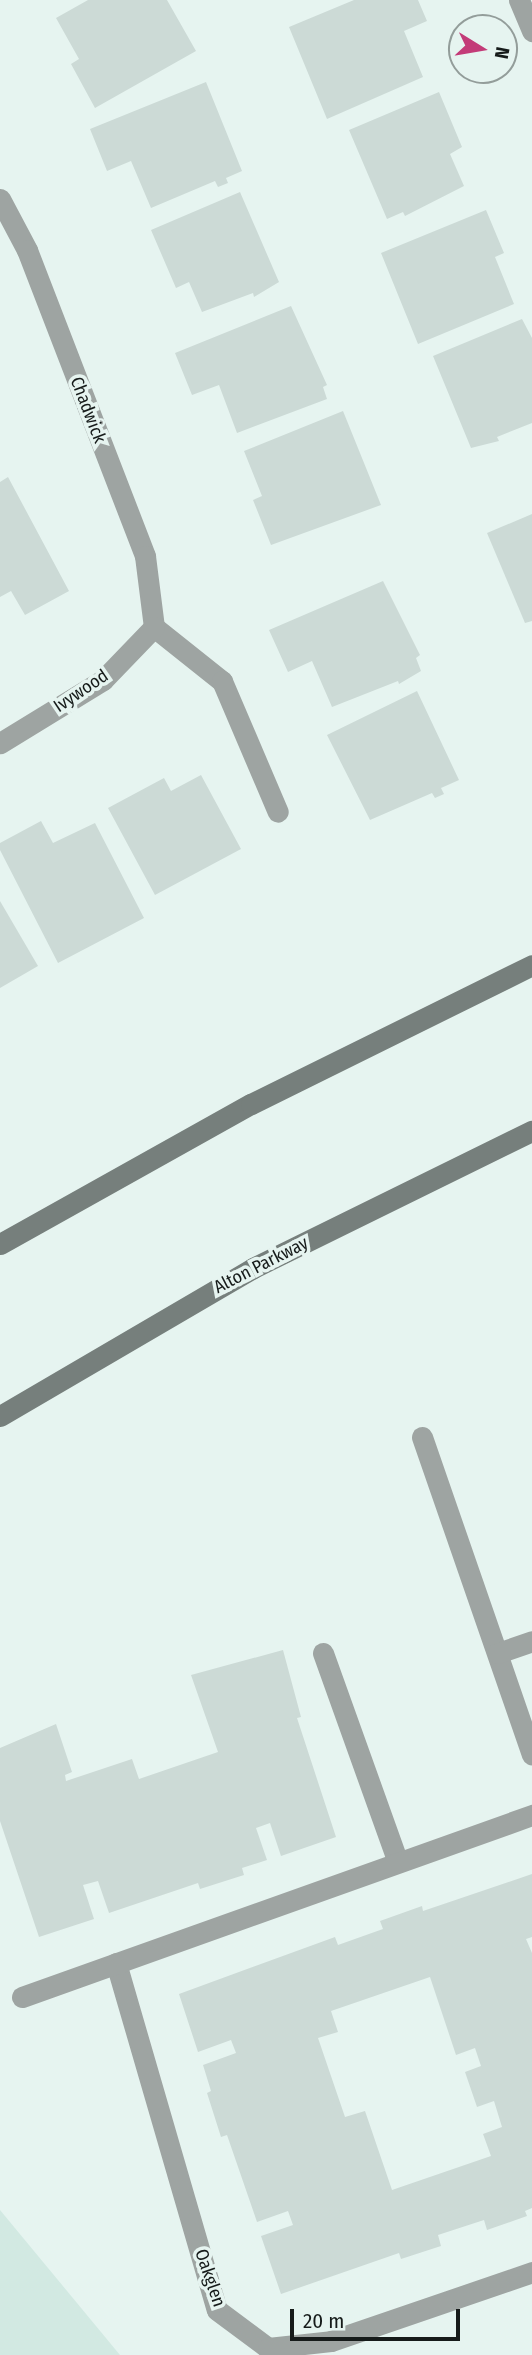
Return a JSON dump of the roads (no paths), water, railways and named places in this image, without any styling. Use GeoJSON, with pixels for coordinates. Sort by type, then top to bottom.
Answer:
{"type":"FeatureCollection","features":[{"type":"Feature","properties":{"kind":"main road"},"geometry":{"type":"LineString","coordinates":[[0,1244],[251,1104],[532,965]]}},
{"type":"Feature","properties":{"kind":"main road","name":"Alton Parkway"},"geometry":{"type":"LineString","coordinates":[[0,1416],[253,1268],[532,1131]]}},
{"type":"Feature","properties":{"kind":"street"},"geometry":{"type":"LineString","coordinates":[[519,0],[532,31]]}},
{"type":"Feature","properties":{"kind":"street","name":"Chadwick"},"geometry":{"type":"LineString","coordinates":[[0,199],[27,250],[145,556],[154,627]]}},
{"type":"Feature","properties":{"kind":"street"},"geometry":{"type":"LineString","coordinates":[[154,627],[222,681],[278,812]]}},
{"type":"Feature","properties":{"kind":"street","name":"Ivywood"},"geometry":{"type":"LineString","coordinates":[[0,743],[103,680],[154,627]]}},
{"type":"Feature","properties":{"kind":"street"},"geometry":{"type":"LineString","coordinates":[[422,1437],[532,1755]]}},
{"type":"Feature","properties":{"kind":"street"},"geometry":{"type":"LineString","coordinates":[[498,1653],[532,1641]]}},
{"type":"Feature","properties":{"kind":"street"},"geometry":{"type":"LineString","coordinates":[[323,1653],[398,1862]]}},
{"type":"Feature","properties":{"kind":"street"},"geometry":{"type":"LineString","coordinates":[[22,1997],[532,1815]]}},
{"type":"Feature","properties":{"kind":"street","name":"Oakglen"},"geometry":{"type":"LineString","coordinates":[[116,1963],[217,2310],[268,2348],[333,2348],[532,2272]]}}]}
